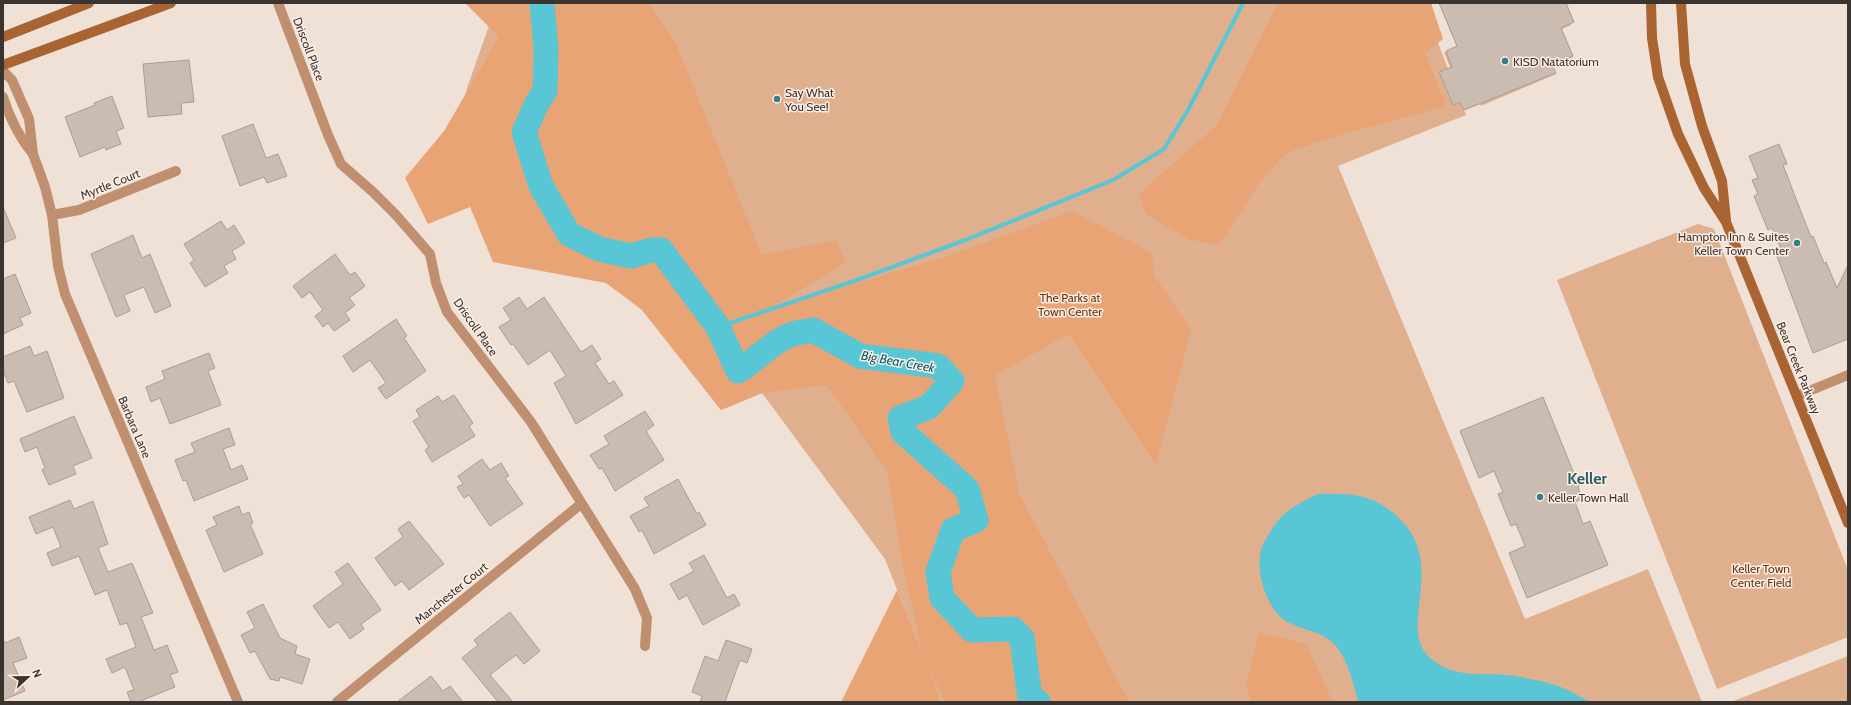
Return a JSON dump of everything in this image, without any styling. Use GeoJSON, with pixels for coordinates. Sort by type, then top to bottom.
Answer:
{"type":"FeatureCollection","features":[{"type":"Feature","properties":{"kind":"main road"},"geometry":{"type":"LineString","coordinates":[[3,37],[89,3]]}},
{"type":"Feature","properties":{"kind":"main road"},"geometry":{"type":"LineString","coordinates":[[3,65],[171,3]]}},
{"type":"Feature","properties":{"kind":"main road","name":"Bear Creek Parkway"},"geometry":{"type":"LineString","coordinates":[[1651,3],[1652,38],[1658,77],[1678,134],[1704,188],[1726,222],[1848,523]]}},
{"type":"Feature","properties":{"kind":"main road","name":"Bear Creek Parkway"},"geometry":{"type":"LineString","coordinates":[[1681,3],[1685,64],[1702,126],[1722,181],[1726,222]]}},
{"type":"Feature","properties":{"kind":"street","name":"Driscoll Place"},"geometry":{"type":"LineString","coordinates":[[278,3],[340,164],[373,192],[430,254],[436,283],[447,312],[531,422],[635,589],[647,618],[645,646]]}},
{"type":"Feature","properties":{"kind":"street","name":"Barbara Lane"},"geometry":{"type":"LineString","coordinates":[[3,71],[12,80],[29,119],[33,154],[45,187],[52,215],[58,266],[65,294],[238,702]]}},
{"type":"Feature","properties":{"kind":"street","name":"Barbara Lane"},"geometry":{"type":"LineString","coordinates":[[3,97],[13,125],[21,140],[33,154]]}},
{"type":"Feature","properties":{"kind":"street","name":"Myrtle Court"},"geometry":{"type":"LineString","coordinates":[[52,215],[79,210],[176,171]]}},
{"type":"Feature","properties":{"kind":"street"},"geometry":{"type":"LineString","coordinates":[[1797,396],[1848,376]]}},
{"type":"Feature","properties":{"kind":"street","name":"Manchester Court"},"geometry":{"type":"LineString","coordinates":[[337,702],[581,504]]}},
{"type":"Feature","properties":{"kind":"green space"},"geometry":{"type":"Polygon","coordinates":[[[465,3],[648,3],[676,44],[762,255],[836,240],[845,263],[769,309],[945,257],[1072,211],[1152,253],[1154,275],[1191,330],[1156,464],[1069,334],[995,375],[1019,493],[1129,702],[945,702],[928,666],[941,702],[841,702],[897,590],[923,655],[902,562],[887,471],[827,385],[762,393],[721,410],[642,310],[606,283],[493,262],[470,207],[428,224],[405,178],[444,131],[499,37],[465,3]]]}},
{"type":"Feature","properties":{"kind":"green space","name":"The Parks at Town Center"},"geometry":{"type":"Polygon","coordinates":[[[497,3],[1423,3],[1448,69],[1450,67],[1444,52],[1457,47],[1439,3],[1566,3],[1571,15],[1568,16],[1571,25],[1562,29],[1573,57],[1552,65],[1556,74],[1481,106],[1480,104],[1464,110],[1466,115],[1338,166],[1525,619],[1648,569],[1702,702],[941,702],[885,559],[762,393],[721,410],[639,306],[610,285],[603,282],[450,155],[467,88],[497,3]]]}},
{"type":"Feature","properties":{"kind":"green space"},"geometry":{"type":"Polygon","coordinates":[[[1278,3],[1431,3],[1443,39],[1425,53],[1446,106],[1329,138],[1286,153],[1260,182],[1218,246],[1189,239],[1146,214],[1139,194],[1217,125],[1278,3]]]}},
{"type":"Feature","properties":{"kind":"green space","name":"Keller Town Center Field"},"geometry":{"type":"Polygon","coordinates":[[[1698,224],[1714,229],[1848,570],[1848,637],[1717,689],[1557,280],[1698,224]]]}},
{"type":"Feature","properties":{"kind":"green space"},"geometry":{"type":"Polygon","coordinates":[[[1259,633],[1306,644],[1333,702],[1252,702],[1246,686],[1259,633]]]}},
{"type":"Feature","properties":{"kind":"green space"},"geometry":{"type":"Polygon","coordinates":[[[1848,656],[1848,702],[1731,702],[1848,656]]]}},
{"type":"Feature","properties":{"kind":"water"},"geometry":{"type":"Polygon","coordinates":[[[1318,494],[1352,495],[1371,500],[1390,510],[1399,518],[1413,536],[1420,556],[1422,575],[1418,612],[1418,629],[1421,644],[1429,657],[1439,665],[1470,674],[1516,676],[1540,681],[1558,686],[1590,702],[1358,702],[1347,666],[1336,646],[1325,637],[1284,620],[1272,606],[1267,597],[1261,576],[1260,556],[1262,547],[1268,535],[1282,516],[1304,501],[1318,494]]]}},
{"type":"Feature","properties":{"kind":"building","name":"KISD Natatorium"},"geometry":{"type":"Polygon","coordinates":[[[1439,3],[1566,3],[1574,22],[1561,28],[1573,56],[1552,65],[1556,73],[1464,110],[1460,102],[1453,105],[1439,72],[1452,67],[1446,51],[1457,46],[1439,3]]]}},
{"type":"Feature","properties":{"kind":"building"},"geometry":{"type":"Polygon","coordinates":[[[189,60],[194,102],[181,103],[182,114],[148,117],[143,64],[189,60]]]}},
{"type":"Feature","properties":{"kind":"building"},"geometry":{"type":"Polygon","coordinates":[[[112,96],[124,128],[116,131],[121,144],[106,150],[105,147],[80,157],[65,117],[95,105],[94,103],[112,96]]]}},
{"type":"Feature","properties":{"kind":"building"},"geometry":{"type":"Polygon","coordinates":[[[253,124],[266,158],[278,154],[287,176],[267,183],[264,177],[240,186],[222,136],[253,124]]]}},
{"type":"Feature","properties":{"kind":"building","name":"Hampton Inn & Suites Keller Town Center"},"geometry":{"type":"Polygon","coordinates":[[[1779,144],[1787,164],[1783,165],[1811,237],[1813,236],[1824,263],[1826,262],[1837,288],[1848,265],[1848,339],[1813,353],[1775,251],[1781,249],[1772,228],[1768,230],[1754,196],[1758,194],[1752,180],[1758,178],[1749,156],[1779,144]]]}},
{"type":"Feature","properties":{"kind":"building"},"geometry":{"type":"Polygon","coordinates":[[[3,207],[16,238],[3,243],[3,207]]]}},
{"type":"Feature","properties":{"kind":"building"},"geometry":{"type":"Polygon","coordinates":[[[221,221],[227,230],[234,225],[245,243],[232,251],[236,259],[224,266],[228,273],[205,287],[190,263],[194,260],[184,244],[221,221]]]}},
{"type":"Feature","properties":{"kind":"building"},"geometry":{"type":"Polygon","coordinates":[[[133,235],[142,258],[150,254],[171,306],[155,313],[144,287],[124,295],[130,311],[116,317],[91,254],[133,235]]]}},
{"type":"Feature","properties":{"kind":"building"},"geometry":{"type":"Polygon","coordinates":[[[335,254],[350,275],[355,272],[365,286],[349,298],[355,305],[345,313],[350,320],[334,331],[328,323],[323,327],[315,316],[323,310],[310,292],[302,298],[293,286],[335,254]]]}},
{"type":"Feature","properties":{"kind":"building"},"geometry":{"type":"Polygon","coordinates":[[[15,274],[31,313],[20,318],[23,325],[3,334],[3,279],[15,274]]]}},
{"type":"Feature","properties":{"kind":"building"},"geometry":{"type":"Polygon","coordinates":[[[519,297],[527,309],[544,297],[581,352],[592,345],[601,359],[595,363],[609,384],[614,381],[623,395],[576,424],[554,383],[566,376],[550,350],[528,365],[513,344],[511,345],[499,327],[511,320],[503,308],[519,297]]]}},
{"type":"Feature","properties":{"kind":"building"},"geometry":{"type":"Polygon","coordinates":[[[396,319],[407,336],[404,338],[426,371],[386,399],[378,388],[386,383],[370,360],[353,372],[343,356],[396,319]]]}},
{"type":"Feature","properties":{"kind":"building"},"geometry":{"type":"Polygon","coordinates":[[[30,346],[34,356],[47,351],[64,398],[27,412],[14,381],[8,383],[3,370],[3,357],[30,346]]]}},
{"type":"Feature","properties":{"kind":"building"},"geometry":{"type":"Polygon","coordinates":[[[209,353],[215,368],[208,371],[221,405],[170,424],[160,398],[151,402],[146,387],[165,379],[162,371],[209,353]]]}},
{"type":"Feature","properties":{"kind":"building"},"geometry":{"type":"Polygon","coordinates":[[[454,395],[473,423],[469,426],[475,436],[432,462],[425,450],[429,447],[413,421],[420,417],[416,410],[438,396],[442,402],[454,395]]]}},
{"type":"Feature","properties":{"kind":"building","name":"Keller Town Hall"},"geometry":{"type":"Polygon","coordinates":[[[1543,397],[1579,486],[1582,499],[1575,502],[1583,524],[1590,521],[1608,565],[1527,598],[1509,553],[1525,546],[1516,524],[1511,526],[1498,494],[1503,492],[1494,471],[1479,478],[1460,431],[1543,397]]]}},
{"type":"Feature","properties":{"kind":"building"},"geometry":{"type":"Polygon","coordinates":[[[645,411],[654,425],[646,431],[664,460],[615,491],[602,468],[599,469],[590,455],[609,444],[604,436],[645,411]]]}},
{"type":"Feature","properties":{"kind":"building"},"geometry":{"type":"Polygon","coordinates":[[[74,416],[92,458],[73,466],[76,474],[49,485],[42,470],[45,468],[37,447],[25,452],[20,439],[74,416]]]}},
{"type":"Feature","properties":{"kind":"building"},"geometry":{"type":"Polygon","coordinates":[[[229,428],[235,445],[223,449],[231,470],[242,465],[248,479],[194,501],[186,480],[183,481],[175,460],[195,452],[191,443],[229,428]]]}},
{"type":"Feature","properties":{"kind":"building"},"geometry":{"type":"Polygon","coordinates":[[[482,459],[490,470],[501,463],[509,476],[505,478],[523,504],[490,526],[469,495],[464,498],[457,487],[463,484],[458,476],[482,459]]]}},
{"type":"Feature","properties":{"kind":"building"},"geometry":{"type":"Polygon","coordinates":[[[678,479],[697,514],[699,512],[706,525],[654,554],[642,530],[639,532],[630,516],[649,506],[644,498],[678,479]]]}},
{"type":"Feature","properties":{"kind":"building"},"geometry":{"type":"Polygon","coordinates":[[[70,500],[74,509],[93,501],[108,544],[98,548],[108,572],[132,563],[153,613],[141,617],[154,650],[167,645],[178,672],[170,675],[175,687],[138,702],[131,702],[127,692],[134,690],[125,667],[112,673],[106,659],[136,647],[127,623],[120,625],[107,590],[95,595],[79,556],[52,566],[47,553],[61,547],[53,527],[36,534],[29,517],[70,500]]]}},
{"type":"Feature","properties":{"kind":"building"},"geometry":{"type":"Polygon","coordinates":[[[239,506],[242,515],[249,512],[253,523],[250,524],[263,554],[224,572],[206,530],[217,525],[213,517],[239,506]]]}},
{"type":"Feature","properties":{"kind":"building"},"geometry":{"type":"Polygon","coordinates":[[[409,521],[444,564],[409,590],[402,581],[395,586],[375,558],[403,537],[398,529],[409,521]]]}},
{"type":"Feature","properties":{"kind":"building"},"geometry":{"type":"Polygon","coordinates":[[[704,555],[727,598],[734,594],[740,605],[703,625],[687,595],[679,600],[670,584],[694,571],[689,563],[704,555]]]}},
{"type":"Feature","properties":{"kind":"building"},"geometry":{"type":"Polygon","coordinates":[[[348,563],[381,610],[361,624],[364,629],[350,639],[338,622],[329,628],[313,606],[343,584],[335,572],[348,563]]]}},
{"type":"Feature","properties":{"kind":"building"},"geometry":{"type":"Polygon","coordinates":[[[263,604],[280,638],[297,646],[295,654],[310,659],[302,684],[280,677],[279,681],[270,679],[255,651],[250,653],[241,635],[255,628],[247,612],[263,604]]]}},
{"type":"Feature","properties":{"kind":"building"},"geometry":{"type":"Polygon","coordinates":[[[510,612],[540,651],[524,664],[516,655],[490,675],[513,702],[498,702],[462,658],[478,645],[474,640],[510,612]]]}},
{"type":"Feature","properties":{"kind":"building"},"geometry":{"type":"Polygon","coordinates":[[[19,637],[27,658],[13,663],[25,691],[3,700],[3,639],[5,643],[19,637]]]}},
{"type":"Feature","properties":{"kind":"building"},"geometry":{"type":"Polygon","coordinates":[[[726,640],[752,649],[747,663],[740,660],[725,702],[700,702],[702,696],[692,692],[705,656],[718,661],[726,640]]]}},
{"type":"Feature","properties":{"kind":"building"},"geometry":{"type":"Polygon","coordinates":[[[431,676],[443,691],[450,686],[463,702],[397,702],[431,676]]]}},
{"type":"Feature","properties":{"kind":"waterway","name":"Big Bear Creek"},"geometry":{"type":"LineString","coordinates":[[542,3],[546,48],[545,91],[537,103],[524,132],[541,186],[569,234],[599,249],[631,256],[652,250],[661,250],[718,327],[738,371],[781,339],[794,334],[813,330],[860,356],[938,366],[952,381],[929,407],[900,418],[903,432],[967,489],[976,520],[953,530],[938,572],[942,598],[972,630],[1013,629],[1022,638],[1030,699],[1038,702]]}},
{"type":"Feature","properties":{"kind":"waterway"},"geometry":{"type":"LineString","coordinates":[[718,327],[857,280],[968,239],[1113,180],[1164,149],[1188,110],[1243,3]]}},
{"type":"Feature","properties":{"kind":"place","name":"KISD Natatorium"},"geometry":{"type":"Point","coordinates":[1505,61]}},
{"type":"Feature","properties":{"kind":"place","name":"Say What You See!"},"geometry":{"type":"Point","coordinates":[777,99]}},
{"type":"Feature","properties":{"kind":"place","name":"Hampton Inn & Suites Keller Town Center"},"geometry":{"type":"Point","coordinates":[1797,243]}},
{"type":"Feature","properties":{"kind":"place","name":"Keller Town Hall"},"geometry":{"type":"Point","coordinates":[1540,497]}},
{"type":"Feature","properties":{"kind":"district","name":"Keller"},"geometry":{"type":"Point","coordinates":[1587,478]}}]}
